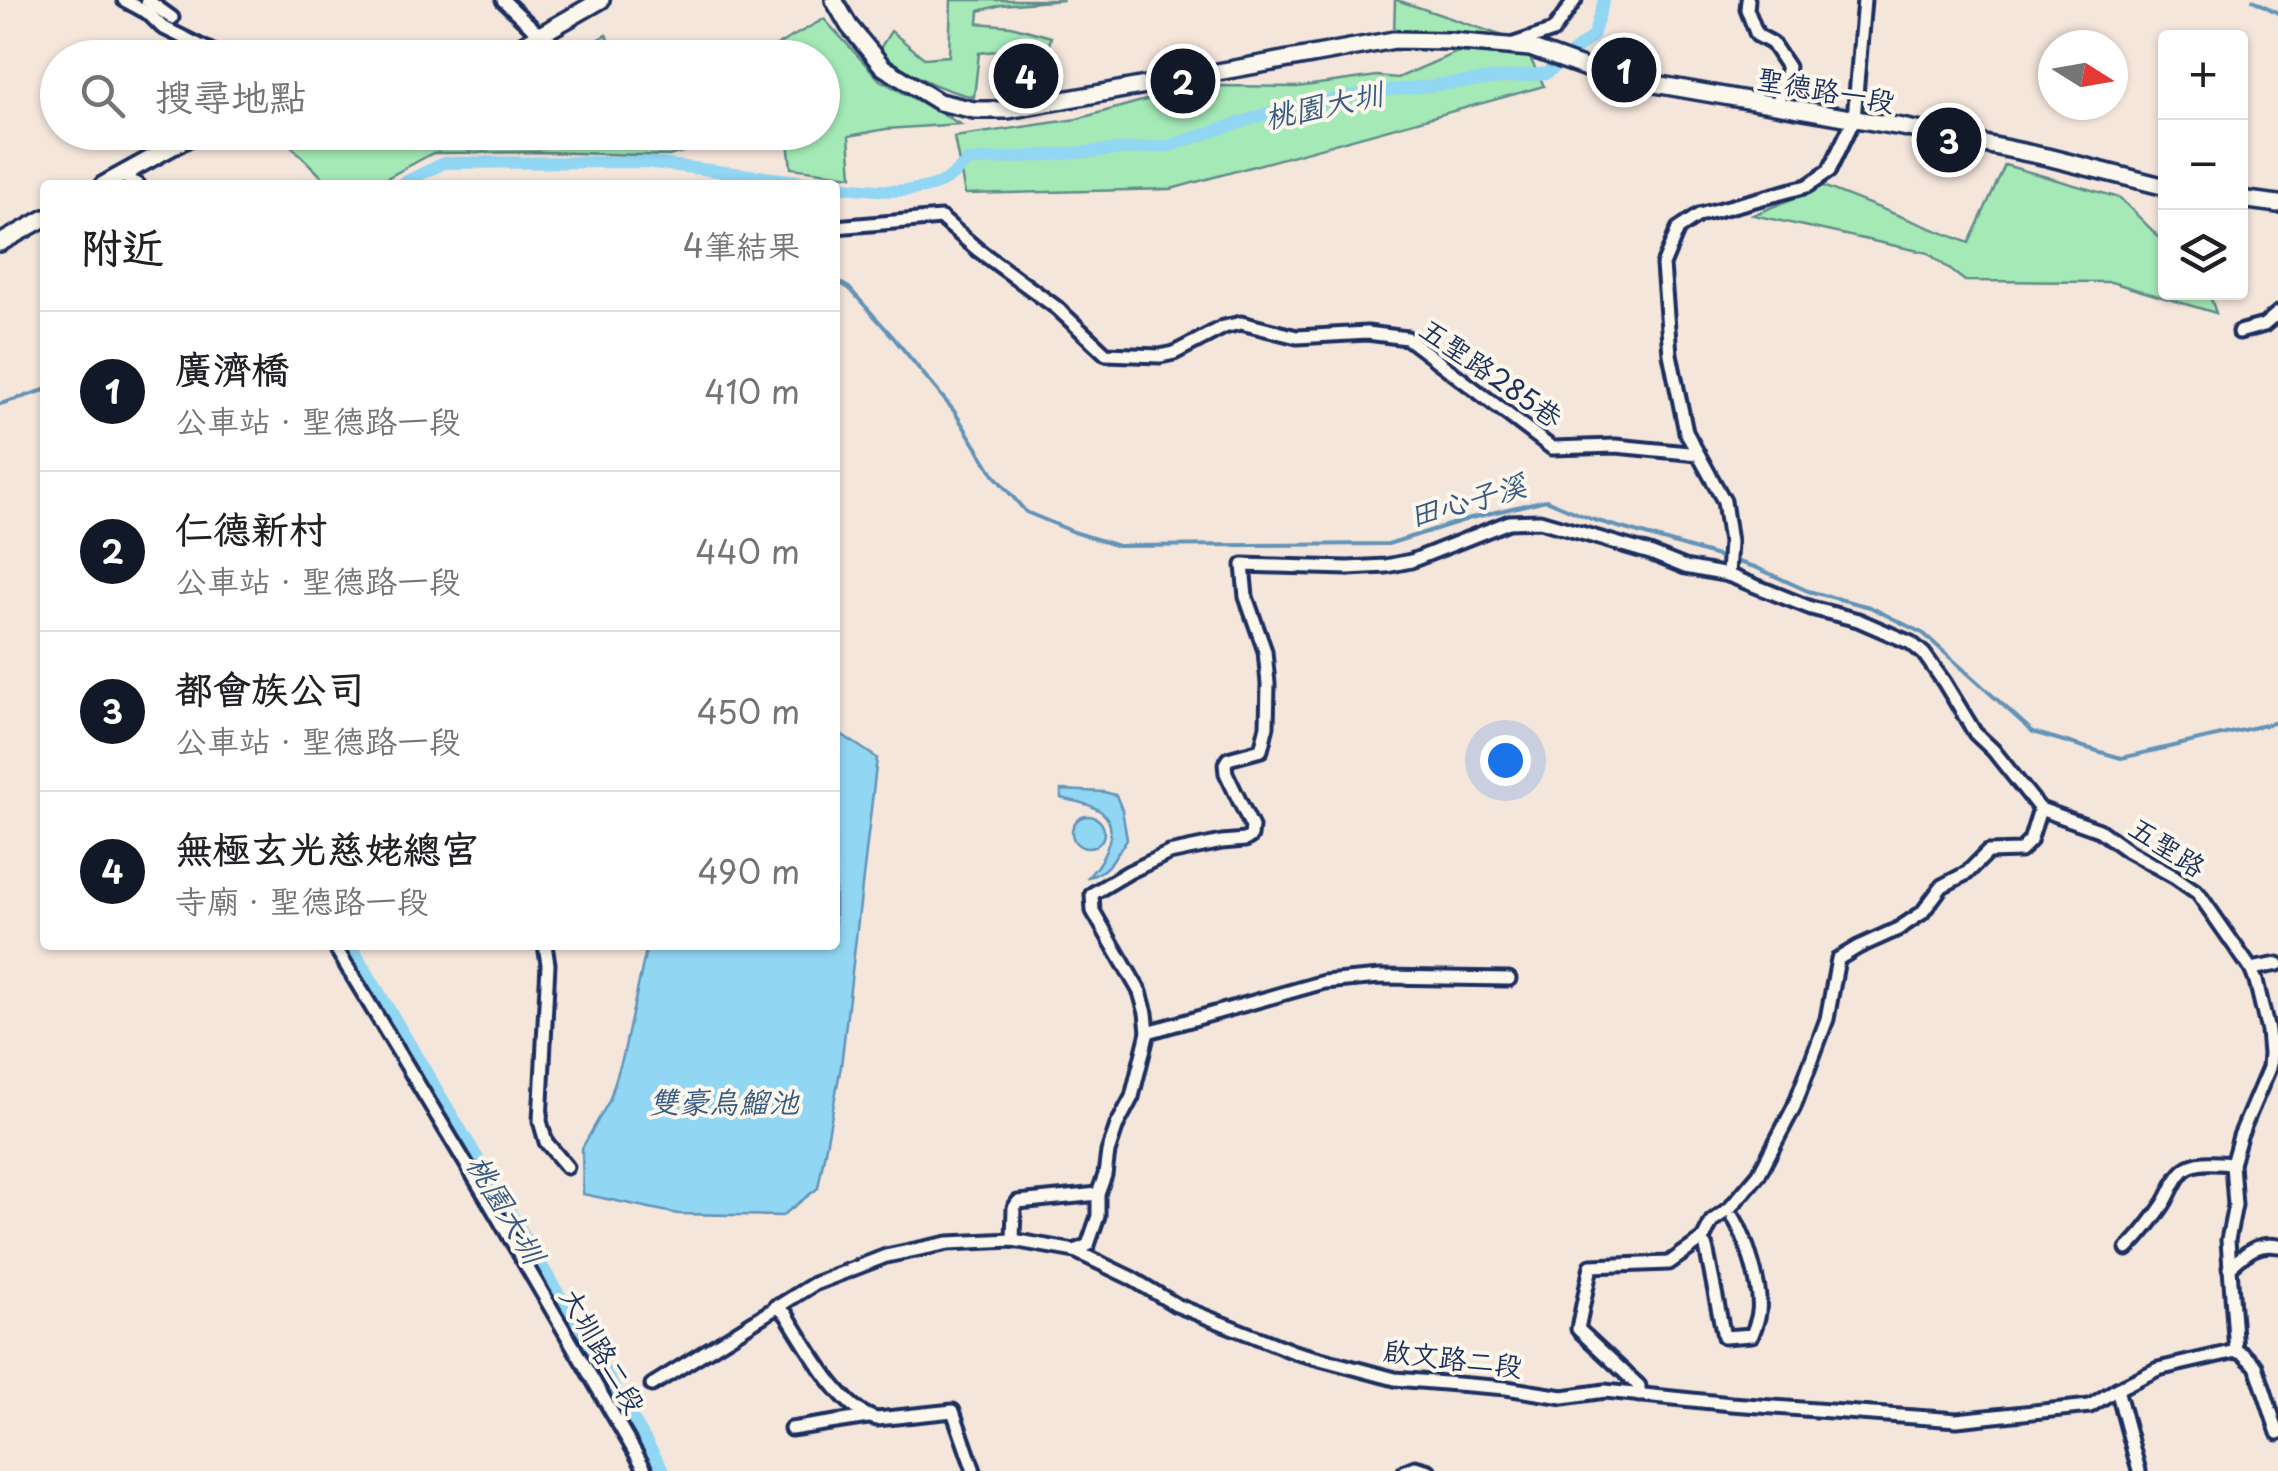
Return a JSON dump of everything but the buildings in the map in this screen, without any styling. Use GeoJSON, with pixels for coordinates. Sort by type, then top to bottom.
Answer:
{"type":"FeatureCollection","features":[{"type":"Feature","properties":{"kind":"street"},"geometry":{"type":"LineString","coordinates":[[124,0],[188,40]]}},
{"type":"Feature","properties":{"kind":"street"},"geometry":{"type":"LineString","coordinates":[[147,0],[172,18]]}},
{"type":"Feature","properties":{"kind":"street"},"geometry":{"type":"LineString","coordinates":[[503,0],[540,35]]}},
{"type":"Feature","properties":{"kind":"street"},"geometry":{"type":"LineString","coordinates":[[531,40],[600,0]]}},
{"type":"Feature","properties":{"kind":"street"},"geometry":{"type":"LineString","coordinates":[[834,0],[849,26],[883,67],[939,102],[974,110],[1008,110],[1394,40],[1507,46],[1553,31],[1575,0]]}},
{"type":"Feature","properties":{"kind":"street"},"geometry":{"type":"LineString","coordinates":[[1748,0],[1747,9],[1757,35],[1772,43],[1788,66],[1777,106]]}},
{"type":"Feature","properties":{"kind":"street"},"geometry":{"type":"LineString","coordinates":[[1728,574],[1730,542],[1724,501],[1686,432],[1670,354],[1663,264],[1678,229],[1699,215],[1807,186],[1829,171],[1854,119],[1864,0]]}},
{"type":"Feature","properties":{"kind":"street","name":"聖德路一段"},"geometry":{"type":"LineString","coordinates":[[1507,46],[1530,48],[1594,70],[1655,84],[1854,119],[2158,185]]}},
{"type":"Feature","properties":{"kind":"street"},"geometry":{"type":"LineString","coordinates":[[112,180],[167,150]]}},
{"type":"Feature","properties":{"kind":"street"},"geometry":{"type":"LineString","coordinates":[[122,175],[130,180]]}},
{"type":"Feature","properties":{"kind":"street"},"geometry":{"type":"LineString","coordinates":[[2248,201],[2278,204]]}},
{"type":"Feature","properties":{"kind":"street","name":"五聖路285巷"},"geometry":{"type":"LineString","coordinates":[[840,227],[940,218],[1058,308],[1106,354],[1160,356],[1241,323],[1296,336],[1367,333],[1407,338],[1552,448],[1616,446],[1698,454]]}},
{"type":"Feature","properties":{"kind":"street"},"geometry":{"type":"LineString","coordinates":[[0,243],[40,221]]}},
{"type":"Feature","properties":{"kind":"street"},"geometry":{"type":"LineString","coordinates":[[2239,332],[2264,326],[2278,314]]}},
{"type":"Feature","properties":{"kind":"street"},"geometry":{"type":"LineString","coordinates":[[1075,1250],[1088,1245],[1098,1216],[1098,1194],[1116,1125],[1132,1096],[1148,1032],[1140,992],[1093,911],[1092,894],[1169,853],[1252,836],[1252,827],[1225,764],[1228,759],[1261,750],[1267,726],[1265,651],[1246,596],[1243,565],[1386,566],[1412,562],[1509,522],[1540,521],[1685,567],[1728,574],[1811,608],[1858,620],[1911,644],[1924,654],[1976,733],[2040,809],[2030,842],[2020,851],[1988,852],[1967,873],[1942,886],[1922,913],[1838,959],[1827,1019],[1794,1107],[1760,1174],[1730,1208],[1712,1221],[1703,1240],[1669,1263],[1591,1266],[1578,1329],[1639,1386],[1639,1394]]}},
{"type":"Feature","properties":{"kind":"street","name":"五聖路"},"geometry":{"type":"LineString","coordinates":[[2040,809],[2099,830],[2198,892],[2251,969],[2270,1054],[2269,1068],[2232,1164],[2235,1205],[2228,1240],[2236,1352]]}},
{"type":"Feature","properties":{"kind":"street","name":"大圳路二段"},"geometry":{"type":"LineString","coordinates":[[337,950],[646,1471]]}},
{"type":"Feature","properties":{"kind":"street"},"geometry":{"type":"LineString","coordinates":[[546,950],[540,1121],[546,1142],[568,1166]]}},
{"type":"Feature","properties":{"kind":"street"},"geometry":{"type":"LineString","coordinates":[[2251,969],[2278,964]]}},
{"type":"Feature","properties":{"kind":"street"},"geometry":{"type":"LineString","coordinates":[[1148,1032],[1324,982],[1380,977],[1508,979]]}},
{"type":"Feature","properties":{"kind":"street"},"geometry":{"type":"LineString","coordinates":[[2127,1249],[2167,1200],[2177,1178],[2190,1166],[2232,1164]]}},
{"type":"Feature","properties":{"kind":"street"},"geometry":{"type":"LineString","coordinates":[[1013,1240],[1014,1208],[1018,1202],[1098,1194]]}},
{"type":"Feature","properties":{"kind":"street"},"geometry":{"type":"LineString","coordinates":[[1706,1247],[1724,1337],[1752,1335],[1760,1304],[1746,1237],[1734,1218]]}},
{"type":"Feature","properties":{"kind":"street","name":"啟文路二段"},"geometry":{"type":"LineString","coordinates":[[652,1385],[814,1284],[886,1256],[948,1243],[1013,1240],[1075,1250],[1176,1305],[1294,1352],[1395,1378],[1563,1397],[1605,1391],[1957,1420],[2090,1406],[2116,1388],[2158,1368],[2236,1352]]}},
{"type":"Feature","properties":{"kind":"street"},"geometry":{"type":"LineString","coordinates":[[2230,1268],[2250,1250],[2261,1245],[2278,1246]]}},
{"type":"Feature","properties":{"kind":"street"},"geometry":{"type":"LineString","coordinates":[[776,1306],[786,1314],[851,1405],[868,1417],[953,1410],[974,1471]]}},
{"type":"Feature","properties":{"kind":"street"},"geometry":{"type":"LineString","coordinates":[[2236,1352],[2256,1366],[2278,1433]]}},
{"type":"Feature","properties":{"kind":"street"},"geometry":{"type":"LineString","coordinates":[[2116,1388],[2140,1471]]}},
{"type":"Feature","properties":{"kind":"street"},"geometry":{"type":"LineString","coordinates":[[791,1429],[868,1417]]}},
{"type":"Feature","properties":{"kind":"street"},"geometry":{"type":"LineString","coordinates":[[1404,1471],[1416,1466],[1429,1471]]}},
{"type":"Feature","properties":{"kind":"green space"},"geometry":{"type":"Polygon","coordinates":[[[951,0],[1064,0],[1001,5],[979,11],[978,23],[1011,26],[1051,37],[1049,45],[979,53],[974,97],[924,80],[879,50],[891,31],[924,58],[949,56],[951,0]]]}},
{"type":"Feature","properties":{"kind":"green space"},"geometry":{"type":"Polygon","coordinates":[[[1397,0],[1503,36],[1394,33],[1397,0]]]}},
{"type":"Feature","properties":{"kind":"green space"},"geometry":{"type":"Polygon","coordinates":[[[824,19],[880,80],[960,124],[849,136],[852,176],[791,168],[789,150],[840,150],[840,40],[786,40],[824,19]]]}},
{"type":"Feature","properties":{"kind":"green space"},"geometry":{"type":"Polygon","coordinates":[[[1457,52],[1529,56],[1544,86],[1171,189],[965,194],[954,137],[1077,119],[1149,99],[1220,86],[1297,87],[1377,76],[1398,78],[1457,52]]]}},
{"type":"Feature","properties":{"kind":"green space"},"geometry":{"type":"Polygon","coordinates":[[[295,150],[689,150],[669,156],[433,153],[383,180],[325,180],[295,150]]]}},
{"type":"Feature","properties":{"kind":"green space"},"geometry":{"type":"Polygon","coordinates":[[[2005,165],[2120,198],[2158,236],[2158,296],[2111,282],[1965,281],[1928,253],[1753,215],[1823,186],[1969,243],[2005,165]]]}},
{"type":"Feature","properties":{"kind":"green space"},"geometry":{"type":"Polygon","coordinates":[[[2172,300],[2211,300],[2216,313],[2172,300]]]}},
{"type":"Feature","properties":{"kind":"water","name":"雙豪烏鰡池"},"geometry":{"type":"Polygon","coordinates":[[[840,733],[877,758],[841,1066],[818,1188],[782,1216],[678,1214],[583,1194],[582,1148],[609,1101],[646,950],[840,950],[840,733]]]}},
{"type":"Feature","properties":{"kind":"water"},"geometry":{"type":"Polygon","coordinates":[[[1061,790],[1116,795],[1122,810],[1127,839],[1111,863],[1095,875],[1088,877],[1106,851],[1109,821],[1093,807],[1061,798],[1061,790]]]}},
{"type":"Feature","properties":{"kind":"water"},"geometry":{"type":"Polygon","coordinates":[[[1088,816],[1099,821],[1104,832],[1099,843],[1088,848],[1077,843],[1072,832],[1077,821],[1088,816]]]}},
{"type":"Feature","properties":{"kind":"waterway","name":"桃園大圳"},"geometry":{"type":"LineString","coordinates":[[840,186],[889,191],[930,187],[956,173],[967,161],[1169,146],[1272,112],[1373,92],[1547,73],[1593,36],[1604,0]]}},
{"type":"Feature","properties":{"kind":"waterway"},"geometry":{"type":"LineString","coordinates":[[2253,0],[2278,13]]}},
{"type":"Feature","properties":{"kind":"waterway","name":"桃園大圳"},"geometry":{"type":"LineString","coordinates":[[409,180],[444,163],[645,162],[790,180]]}},
{"type":"Feature","properties":{"kind":"waterway","name":"田心子溪"},"geometry":{"type":"LineString","coordinates":[[840,283],[893,337],[954,411],[994,475],[1026,512],[1118,546],[1388,544],[1546,500],[1591,519],[1755,567],[1808,591],[1870,607],[1924,634],[2033,732],[2121,758],[2278,722]]}},
{"type":"Feature","properties":{"kind":"waterway","name":"田心子溪"},"geometry":{"type":"LineString","coordinates":[[0,404],[40,392]]}},
{"type":"Feature","properties":{"kind":"waterway","name":"桃園大圳"},"geometry":{"type":"LineString","coordinates":[[354,950],[664,1471]]}},
{"type":"Feature","properties":{"kind":"place","name":"廣濟橋"},"geometry":{"type":"Point","coordinates":[1624,70]}},
{"type":"Feature","properties":{"kind":"place","name":"無極玄光慈姥總宮"},"geometry":{"type":"Point","coordinates":[1026,76]}},
{"type":"Feature","properties":{"kind":"place","name":"仁德新村"},"geometry":{"type":"Point","coordinates":[1183,81]}},
{"type":"Feature","properties":{"kind":"place","name":"都會族公司"},"geometry":{"type":"Point","coordinates":[1949,140]}}]}
